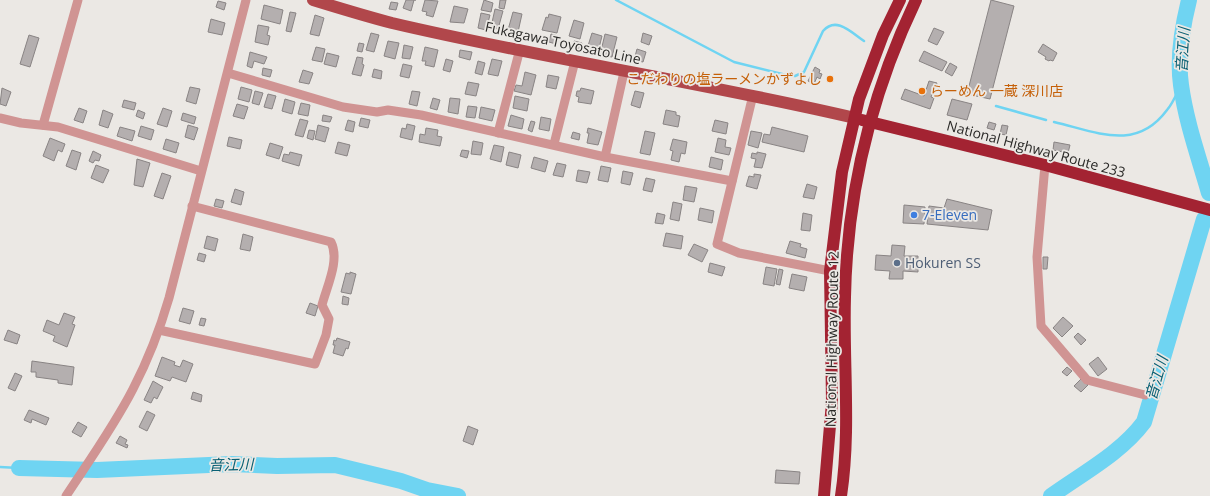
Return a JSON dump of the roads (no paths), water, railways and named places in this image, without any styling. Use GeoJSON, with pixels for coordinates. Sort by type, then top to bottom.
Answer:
{"type":"FeatureCollection","features":[{"type":"Feature","properties":{"kind":"highway","name":"National Highway Route 12"},"geometry":{"type":"LineString","coordinates":[[824,496],[832,402],[830,271],[842,172],[859,99],[880,42],[900,0]]}},
{"type":"Feature","properties":{"kind":"highway","name":"National Highway Route 12"},"geometry":{"type":"LineString","coordinates":[[841,496],[846,467],[845,296],[849,234],[858,173],[869,121],[897,39],[916,0]]}},
{"type":"Feature","properties":{"kind":"highway","name":"National Highway Route 233"},"geometry":{"type":"LineString","coordinates":[[855,118],[1045,165],[1210,210]]}},
{"type":"Feature","properties":{"kind":"main road","name":"Fukagawa Toyosato Line"},"geometry":{"type":"LineString","coordinates":[[313,0],[391,22],[624,72],[753,94],[855,118]]}},
{"type":"Feature","properties":{"kind":"street"},"geometry":{"type":"LineString","coordinates":[[43,125],[78,0]]}},
{"type":"Feature","properties":{"kind":"street"},"geometry":{"type":"LineString","coordinates":[[66,496],[114,422],[133,389],[159,330],[169,298],[246,0]]}},
{"type":"Feature","properties":{"kind":"street"},"geometry":{"type":"LineString","coordinates":[[498,133],[520,50]]}},
{"type":"Feature","properties":{"kind":"street"},"geometry":{"type":"LineString","coordinates":[[554,144],[575,61]]}},
{"type":"Feature","properties":{"kind":"street"},"geometry":{"type":"LineString","coordinates":[[605,157],[624,72]]}},
{"type":"Feature","properties":{"kind":"street"},"geometry":{"type":"LineString","coordinates":[[228,73],[343,107],[376,112],[388,110],[401,112],[554,144],[605,157],[732,181]]}},
{"type":"Feature","properties":{"kind":"street"},"geometry":{"type":"LineString","coordinates":[[753,94],[717,244],[739,253],[830,271]]}},
{"type":"Feature","properties":{"kind":"street"},"geometry":{"type":"LineString","coordinates":[[0,118],[20,123],[58,127],[201,171]]}},
{"type":"Feature","properties":{"kind":"street"},"geometry":{"type":"LineString","coordinates":[[1045,165],[1037,257],[1041,326],[1087,380],[1144,395]]}},
{"type":"Feature","properties":{"kind":"street"},"geometry":{"type":"LineString","coordinates":[[159,330],[315,364],[326,335],[328,319],[322,305],[334,260],[335,249],[332,242],[192,206]]}},
{"type":"Feature","properties":{"kind":"waterway"},"geometry":{"type":"LineString","coordinates":[[616,0],[734,62],[786,75],[795,76],[804,72],[823,31],[828,27],[833,25],[844,27],[864,41]]}},
{"type":"Feature","properties":{"kind":"waterway","name":"音江川"},"geometry":{"type":"LineString","coordinates":[[1189,0],[1181,42],[1181,85],[1189,126],[1209,193]]}},
{"type":"Feature","properties":{"kind":"waterway"},"geometry":{"type":"LineString","coordinates":[[1054,122],[1100,134],[1115,136],[1129,135],[1142,131],[1155,123],[1169,107],[1181,85]]}},
{"type":"Feature","properties":{"kind":"waterway"},"geometry":{"type":"LineString","coordinates":[[996,106],[1046,120]]}},
{"type":"Feature","properties":{"kind":"waterway","name":"音江川"},"geometry":{"type":"LineString","coordinates":[[1051,496],[1113,453],[1135,433],[1144,422],[1204,219]]}},
{"type":"Feature","properties":{"kind":"waterway","name":"音江川"},"geometry":{"type":"LineString","coordinates":[[19,468],[97,470],[231,464],[277,466],[335,465],[401,481],[427,490],[458,496]]}},
{"type":"Feature","properties":{"kind":"waterway","name":"音江川"},"geometry":{"type":"LineString","coordinates":[[0,467],[19,468]]}},
{"type":"Feature","properties":{"kind":"place","name":"こだわりの塩ラーメンかずよし"},"geometry":{"type":"Point","coordinates":[830,79]}},
{"type":"Feature","properties":{"kind":"place","name":"らーめん 一蔵 深川店"},"geometry":{"type":"Point","coordinates":[922,91]}},
{"type":"Feature","properties":{"kind":"place","name":"7-Eleven"},"geometry":{"type":"Point","coordinates":[914,215]}},
{"type":"Feature","properties":{"kind":"place","name":"Hokuren SS"},"geometry":{"type":"Point","coordinates":[897,263]}}]}
